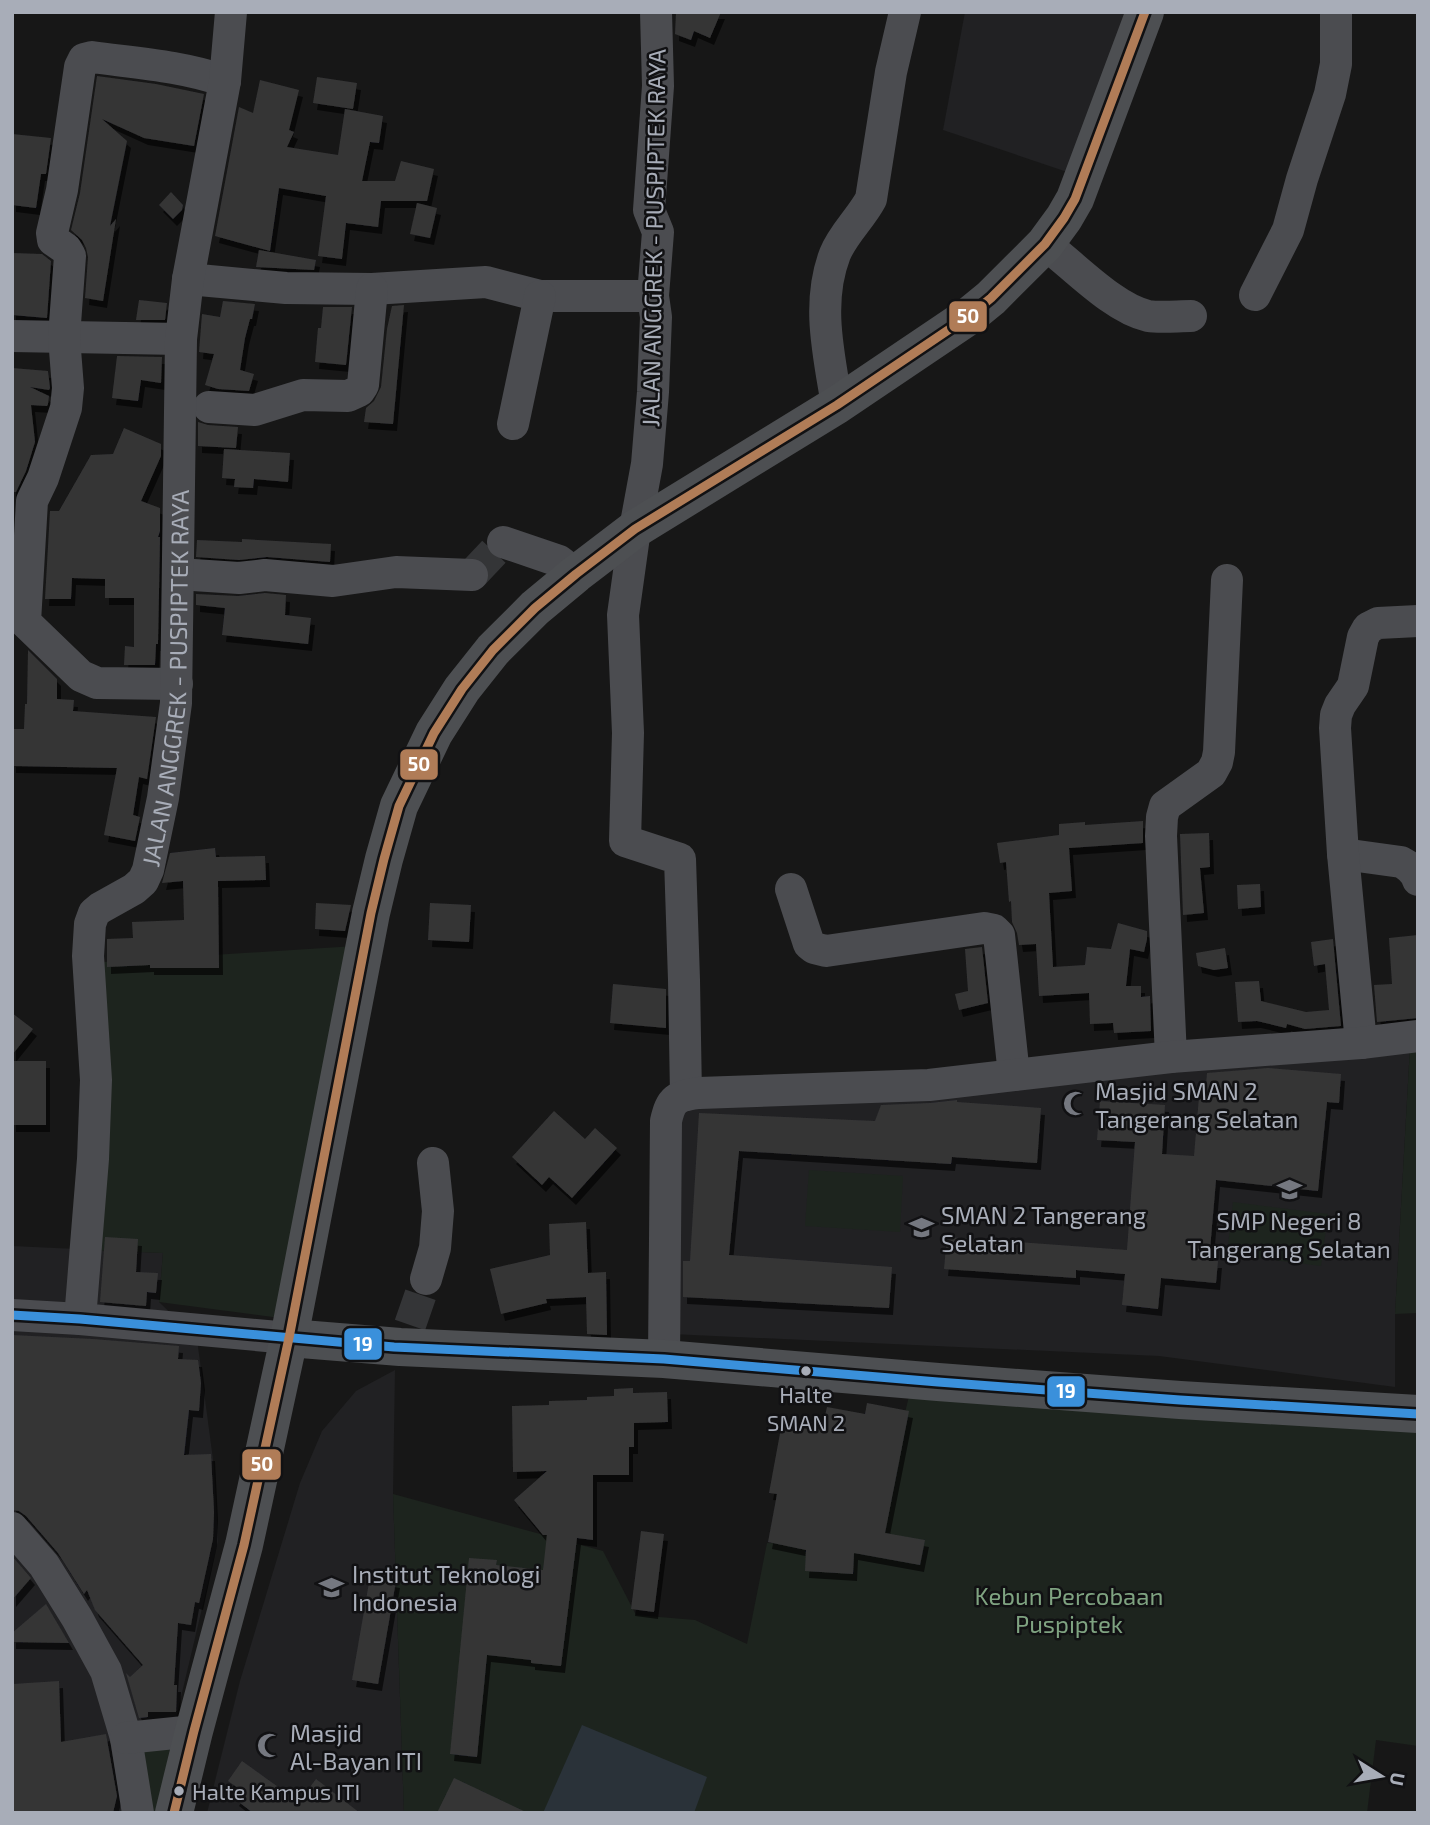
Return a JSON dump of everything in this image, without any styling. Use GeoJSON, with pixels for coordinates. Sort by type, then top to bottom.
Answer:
{"type":"FeatureCollection","features":[{"type":"Feature","properties":{"kind":"main road"},"geometry":{"type":"LineString","coordinates":[[174,1813],[244,1545],[289,1338],[371,913],[384,859],[399,806],[434,733],[462,689],[493,650],[535,608],[576,574],[635,530],[837,405],[969,316],[1045,244],[1075,200],[1145,12]]}},
{"type":"Feature","properties":{"kind":"main road"},"geometry":{"type":"LineString","coordinates":[[289,1338],[405,1336],[965,1384],[1418,1414]]}},
{"type":"Feature","properties":{"kind":"street","name":"JALAN ANGGREK - PUSPIPTEK RAYA"},"geometry":{"type":"LineString","coordinates":[[80,1319],[93,1159],[96,1080],[88,956],[90,924],[94,913],[100,908],[144,881],[172,742],[177,684],[181,340],[188,278],[225,81],[231,12]]}},
{"type":"Feature","properties":{"kind":"street","name":"JALAN ANGGREK - PUSPIPTEK RAYA"},"geometry":{"type":"LineString","coordinates":[[656,12],[658,86],[649,210],[658,232],[653,296],[656,317],[647,464],[623,615],[628,733],[625,841],[680,859],[686,1095]]}},
{"type":"Feature","properties":{"kind":"street"},"geometry":{"type":"LineString","coordinates":[[837,405],[828,351],[824,304],[826,288],[835,253],[871,199],[891,72],[905,12]]}},
{"type":"Feature","properties":{"kind":"street"},"geometry":{"type":"LineString","coordinates":[[1255,295],[1288,230],[1330,94],[1336,64],[1336,12]]}},
{"type":"Feature","properties":{"kind":"street"},"geometry":{"type":"LineString","coordinates":[[177,684],[97,683],[81,677],[26,622],[21,538],[66,408],[68,388],[64,337],[70,256],[66,249],[53,240],[52,233],[62,190],[80,67],[84,59],[92,57],[177,69],[225,81]]}},
{"type":"Feature","properties":{"kind":"street"},"geometry":{"type":"LineString","coordinates":[[1045,244],[1129,309],[1150,316],[1191,316]]}},
{"type":"Feature","properties":{"kind":"street"},"geometry":{"type":"LineString","coordinates":[[188,278],[286,288],[372,289],[486,282],[540,296],[653,296]]}},
{"type":"Feature","properties":{"kind":"street"},"geometry":{"type":"LineString","coordinates":[[209,407],[255,410],[303,395],[348,396],[359,391],[363,385],[372,289]]}},
{"type":"Feature","properties":{"kind":"street"},"geometry":{"type":"LineString","coordinates":[[513,424],[540,296]]}},
{"type":"Feature","properties":{"kind":"street"},"geometry":{"type":"LineString","coordinates":[[12,336],[181,340]]}},
{"type":"Feature","properties":{"kind":"street"},"geometry":{"type":"LineString","coordinates":[[503,542],[559,561],[576,574]]}},
{"type":"Feature","properties":{"kind":"street"},"geometry":{"type":"LineString","coordinates":[[178,574],[239,578],[265,575],[334,581],[396,572],[472,575]]}},
{"type":"Feature","properties":{"kind":"street"},"geometry":{"type":"LineString","coordinates":[[1171,1057],[1162,817],[1165,806],[1211,773],[1217,762],[1227,580]]}},
{"type":"Feature","properties":{"kind":"street"},"geometry":{"type":"LineString","coordinates":[[1361,1043],[1343,854],[1336,715],[1353,686],[1363,637],[1368,628],[1378,623],[1418,621]]}},
{"type":"Feature","properties":{"kind":"street"},"geometry":{"type":"LineString","coordinates":[[1343,854],[1401,862],[1416,874],[1418,880]]}},
{"type":"Feature","properties":{"kind":"street"},"geometry":{"type":"LineString","coordinates":[[791,889],[809,944],[826,951],[984,928],[994,930],[999,935],[1013,1075]]}},
{"type":"Feature","properties":{"kind":"street"},"geometry":{"type":"LineString","coordinates":[[664,1359],[666,1121],[672,1103],[679,1097],[929,1085],[1171,1057],[1361,1043],[1418,1036]]}},
{"type":"Feature","properties":{"kind":"street"},"geometry":{"type":"LineString","coordinates":[[426,1279],[435,1248],[438,1210],[433,1163]]}},
{"type":"Feature","properties":{"kind":"street"},"geometry":{"type":"LineString","coordinates":[[12,1315],[289,1338]]}},
{"type":"Feature","properties":{"kind":"street"},"geometry":{"type":"LineString","coordinates":[[12,1528],[44,1565],[106,1671],[126,1738],[138,1813]]}},
{"type":"Feature","properties":{"kind":"street"},"geometry":{"type":"LineString","coordinates":[[126,1738],[194,1731]]}},
{"type":"Feature","properties":{"kind":"shaded area"},"geometry":{"type":"Polygon","coordinates":[[[965,12],[1139,12],[1082,177],[943,130],[965,12]]]}},
{"type":"Feature","properties":{"kind":"shaded area","name":"SMAN 2 Tangerang Selatan"},"geometry":{"type":"Polygon","coordinates":[[[1410,1047],[1395,1314],[1395,1387],[1159,1356],[671,1334],[671,1122],[684,1108],[1410,1047]]]}},
{"type":"Feature","properties":{"kind":"shaded area"},"geometry":{"type":"Polygon","coordinates":[[[12,1246],[163,1253],[159,1302],[197,1339],[214,1467],[218,1541],[176,1718],[127,1813],[67,1813],[58,1740],[12,1741],[12,1246]]]}},
{"type":"Feature","properties":{"kind":"shaded area","name":"Institut Teknologi Indonesia"},"geometry":{"type":"Polygon","coordinates":[[[395,1370],[393,1494],[404,1813],[207,1813],[240,1681],[300,1483],[322,1431],[356,1391],[395,1370]]]}},
{"type":"Feature","properties":{"kind":"shaded area"},"geometry":{"type":"Polygon","coordinates":[[[582,1725],[707,1777],[694,1813],[543,1813],[582,1725]]]}},
{"type":"Feature","properties":{"kind":"green space"},"geometry":{"type":"Polygon","coordinates":[[[355,946],[295,1320],[159,1302],[163,1253],[86,1250],[87,963],[355,946]]]}},
{"type":"Feature","properties":{"kind":"green space"},"geometry":{"type":"Polygon","coordinates":[[[1418,1046],[1418,1313],[1395,1314],[1410,1047],[1418,1046]]]}},
{"type":"Feature","properties":{"kind":"green space"},"geometry":{"type":"Polygon","coordinates":[[[809,1170],[903,1176],[900,1232],[805,1226],[809,1170]]]}},
{"type":"Feature","properties":{"kind":"green space"},"geometry":{"type":"Polygon","coordinates":[[[1233,1202],[1328,1214],[1321,1266],[1227,1254],[1233,1202]]]}},
{"type":"Feature","properties":{"kind":"green space","name":"Kebun Percobaan Puspiptek"},"geometry":{"type":"Polygon","coordinates":[[[909,1396],[1418,1430],[1418,1746],[1376,1740],[1367,1813],[404,1813],[393,1494],[603,1551],[636,1615],[695,1620],[747,1644],[767,1543],[873,1547],[909,1396]]]}},
{"type":"Feature","properties":{"kind":"green space"},"geometry":{"type":"Polygon","coordinates":[[[171,1743],[157,1813],[152,1813],[143,1748],[171,1743]]]}},
{"type":"Feature","properties":{"kind":"building"},"geometry":{"type":"Polygon","coordinates":[[[676,12],[721,12],[710,38],[694,31],[691,40],[675,34],[676,12]]]}},
{"type":"Feature","properties":{"kind":"building"},"geometry":{"type":"Polygon","coordinates":[[[97,76],[204,94],[194,146],[144,138],[102,119],[127,141],[110,226],[116,219],[103,301],[85,298],[88,257],[82,240],[71,230],[80,193],[97,76]]]}},
{"type":"Feature","properties":{"kind":"building"},"geometry":{"type":"Polygon","coordinates":[[[317,77],[357,83],[353,109],[313,103],[317,77]]]}},
{"type":"Feature","properties":{"kind":"building"},"geometry":{"type":"Polygon","coordinates":[[[260,80],[299,90],[289,130],[294,132],[287,147],[338,155],[345,109],[383,116],[379,143],[370,142],[362,181],[395,181],[401,161],[434,169],[427,201],[381,201],[378,227],[346,223],[342,259],[318,256],[326,196],[279,188],[270,251],[215,236],[239,107],[253,113],[260,80]]]}},
{"type":"Feature","properties":{"kind":"building"},"geometry":{"type":"Polygon","coordinates":[[[12,134],[51,138],[46,174],[41,174],[36,208],[12,205],[12,134]]]}},
{"type":"Feature","properties":{"kind":"building"},"geometry":{"type":"Polygon","coordinates":[[[171,192],[183,205],[173,219],[159,205],[171,192]]]}},
{"type":"Feature","properties":{"kind":"building"},"geometry":{"type":"Polygon","coordinates":[[[417,203],[437,208],[430,238],[410,234],[417,203]]]}},
{"type":"Feature","properties":{"kind":"building"},"geometry":{"type":"Polygon","coordinates":[[[259,250],[316,260],[314,270],[256,267],[259,250]]]}},
{"type":"Feature","properties":{"kind":"building"},"geometry":{"type":"Polygon","coordinates":[[[12,253],[42,254],[51,261],[47,318],[12,315],[12,253]]]}},
{"type":"Feature","properties":{"kind":"building"},"geometry":{"type":"Polygon","coordinates":[[[139,300],[167,303],[165,320],[136,320],[139,300]]]}},
{"type":"Feature","properties":{"kind":"building"},"geometry":{"type":"Polygon","coordinates":[[[223,301],[255,304],[245,338],[240,370],[254,374],[249,391],[218,389],[205,385],[214,354],[199,352],[202,314],[220,317],[223,301]]]}},
{"type":"Feature","properties":{"kind":"building"},"geometry":{"type":"Polygon","coordinates":[[[404,305],[393,424],[364,422],[366,408],[374,401],[381,387],[392,306],[404,305]]]}},
{"type":"Feature","properties":{"kind":"building"},"geometry":{"type":"Polygon","coordinates":[[[323,307],[352,307],[346,365],[315,362],[323,307]]]}},
{"type":"Feature","properties":{"kind":"building"},"geometry":{"type":"Polygon","coordinates":[[[117,356],[162,357],[161,383],[141,380],[138,401],[112,398],[117,356]]]}},
{"type":"Feature","properties":{"kind":"building"},"geometry":{"type":"Polygon","coordinates":[[[12,368],[48,371],[50,388],[30,387],[49,396],[48,404],[31,405],[35,442],[16,492],[12,492],[12,368]]]}},
{"type":"Feature","properties":{"kind":"building"},"geometry":{"type":"Polygon","coordinates":[[[198,422],[238,427],[236,448],[198,446],[198,422]]]}},
{"type":"Feature","properties":{"kind":"building"},"geometry":{"type":"Polygon","coordinates":[[[124,428],[161,444],[161,456],[141,501],[160,508],[158,644],[155,665],[124,665],[125,646],[134,647],[134,598],[105,598],[105,579],[72,578],[71,599],[45,599],[50,511],[59,511],[91,455],[113,454],[124,428]]]}},
{"type":"Feature","properties":{"kind":"building"},"geometry":{"type":"Polygon","coordinates":[[[224,449],[290,453],[288,482],[254,479],[253,488],[234,487],[235,479],[222,478],[224,449]]]}},
{"type":"Feature","properties":{"kind":"building"},"geometry":{"type":"Polygon","coordinates":[[[242,539],[331,544],[330,562],[267,557],[239,560],[196,557],[197,540],[242,542],[242,539]]]}},
{"type":"Feature","properties":{"kind":"building"},"geometry":{"type":"Polygon","coordinates":[[[265,593],[286,595],[285,615],[311,618],[308,644],[222,635],[225,608],[196,605],[196,594],[238,596],[265,593]]]}},
{"type":"Feature","properties":{"kind":"building"},"geometry":{"type":"Polygon","coordinates":[[[28,650],[57,679],[57,699],[74,700],[73,711],[156,717],[147,779],[139,777],[133,815],[140,817],[135,841],[104,835],[117,768],[12,766],[12,729],[24,729],[28,650]]]}},
{"type":"Feature","properties":{"kind":"building"},"geometry":{"type":"Polygon","coordinates":[[[1143,821],[1143,843],[1069,848],[1072,891],[1049,893],[1053,967],[1085,965],[1087,947],[1111,949],[1118,923],[1147,931],[1144,952],[1130,949],[1126,986],[1141,986],[1141,997],[1150,996],[1151,1031],[1114,1033],[1113,1023],[1090,1024],[1089,993],[1039,996],[1036,944],[1019,945],[1012,922],[1006,862],[1000,863],[997,843],[1059,835],[1059,824],[1143,821]]]}},
{"type":"Feature","properties":{"kind":"building"},"geometry":{"type":"Polygon","coordinates":[[[1209,833],[1210,867],[1200,868],[1204,913],[1183,915],[1180,834],[1209,833]]]}},
{"type":"Feature","properties":{"kind":"building"},"geometry":{"type":"Polygon","coordinates":[[[215,848],[216,857],[265,856],[266,880],[218,881],[219,968],[150,968],[150,965],[107,967],[107,939],[133,938],[132,922],[184,920],[183,881],[162,883],[170,853],[215,848]]]}},
{"type":"Feature","properties":{"kind":"building"},"geometry":{"type":"Polygon","coordinates":[[[1260,884],[1261,907],[1238,909],[1237,885],[1260,884]]]}},
{"type":"Feature","properties":{"kind":"building"},"geometry":{"type":"Polygon","coordinates":[[[316,903],[351,905],[345,931],[315,929],[316,903]]]}},
{"type":"Feature","properties":{"kind":"building"},"geometry":{"type":"Polygon","coordinates":[[[430,903],[471,905],[469,942],[428,940],[430,903]]]}},
{"type":"Feature","properties":{"kind":"building"},"geometry":{"type":"Polygon","coordinates":[[[1418,935],[1418,1018],[1377,1022],[1374,985],[1392,984],[1389,938],[1418,935]]]}},
{"type":"Feature","properties":{"kind":"building"},"geometry":{"type":"Polygon","coordinates":[[[1333,939],[1341,1026],[1305,1029],[1287,1024],[1286,1028],[1257,1021],[1238,1022],[1235,982],[1259,981],[1261,1001],[1306,1012],[1329,1010],[1325,964],[1314,966],[1311,942],[1333,939]]]}},
{"type":"Feature","properties":{"kind":"building"},"geometry":{"type":"Polygon","coordinates":[[[982,947],[988,1003],[959,1010],[955,994],[968,991],[965,949],[982,947]]]}},
{"type":"Feature","properties":{"kind":"building"},"geometry":{"type":"Polygon","coordinates":[[[1225,948],[1228,968],[1214,970],[1198,966],[1196,953],[1225,948]]]}},
{"type":"Feature","properties":{"kind":"building"},"geometry":{"type":"Polygon","coordinates":[[[613,984],[666,989],[666,1028],[610,1023],[613,984]]]}},
{"type":"Feature","properties":{"kind":"building"},"geometry":{"type":"Polygon","coordinates":[[[12,1013],[33,1029],[12,1055],[12,1013]]]}},
{"type":"Feature","properties":{"kind":"building"},"geometry":{"type":"Polygon","coordinates":[[[12,1061],[46,1061],[46,1125],[12,1125],[12,1061]]]}},
{"type":"Feature","properties":{"kind":"building"},"geometry":{"type":"Polygon","coordinates":[[[1268,1068],[1341,1074],[1339,1103],[1327,1102],[1318,1191],[1216,1180],[1209,1261],[1218,1261],[1216,1283],[1161,1278],[1158,1309],[1122,1305],[1125,1274],[1076,1270],[1076,1278],[944,1269],[947,1237],[1127,1250],[1135,1142],[1097,1140],[1100,1101],[1165,1105],[1162,1154],[1194,1156],[1199,1097],[1205,1098],[1207,1073],[1268,1068]]]}},
{"type":"Feature","properties":{"kind":"building"},"geometry":{"type":"Polygon","coordinates":[[[957,1100],[1041,1108],[1037,1163],[952,1157],[951,1164],[739,1151],[729,1255],[892,1267],[889,1308],[683,1297],[683,1261],[690,1261],[699,1113],[875,1121],[881,1105],[957,1100]]]}},
{"type":"Feature","properties":{"kind":"building"},"geometry":{"type":"Polygon","coordinates":[[[554,1111],[585,1139],[595,1128],[617,1148],[572,1198],[549,1177],[542,1185],[512,1157],[554,1111]]]}},
{"type":"Feature","properties":{"kind":"building"},"geometry":{"type":"Polygon","coordinates":[[[586,1222],[588,1273],[606,1272],[607,1335],[587,1334],[586,1297],[546,1299],[547,1303],[501,1314],[490,1269],[550,1255],[549,1224],[586,1222]]]}},
{"type":"Feature","properties":{"kind":"building"},"geometry":{"type":"Polygon","coordinates":[[[105,1237],[138,1239],[136,1272],[158,1273],[156,1293],[147,1292],[146,1306],[100,1302],[105,1237]]]}},
{"type":"Feature","properties":{"kind":"building"},"geometry":{"type":"Polygon","coordinates":[[[12,1335],[179,1346],[178,1359],[198,1360],[201,1383],[199,1411],[189,1410],[184,1455],[211,1454],[213,1539],[199,1603],[195,1602],[191,1625],[178,1623],[174,1685],[177,1685],[176,1712],[148,1712],[148,1717],[139,1718],[126,1673],[130,1677],[143,1665],[95,1610],[87,1590],[84,1594],[58,1553],[26,1516],[12,1510],[12,1335]]]}},
{"type":"Feature","properties":{"kind":"building"},"geometry":{"type":"Polygon","coordinates":[[[633,1388],[633,1393],[667,1392],[668,1422],[634,1423],[634,1447],[629,1447],[629,1475],[593,1475],[593,1540],[577,1538],[561,1666],[487,1655],[477,1757],[450,1754],[469,1558],[497,1560],[496,1565],[543,1570],[547,1535],[543,1535],[514,1500],[547,1471],[513,1472],[512,1406],[549,1405],[549,1401],[614,1396],[614,1389],[633,1388]]]}},
{"type":"Feature","properties":{"kind":"building"},"geometry":{"type":"Polygon","coordinates":[[[867,1403],[909,1411],[885,1533],[925,1540],[920,1565],[854,1553],[853,1574],[805,1571],[806,1550],[768,1542],[777,1494],[769,1493],[781,1428],[802,1431],[805,1421],[823,1424],[827,1407],[865,1414],[867,1403]]]}},
{"type":"Feature","properties":{"kind":"building"},"geometry":{"type":"Polygon","coordinates":[[[641,1531],[664,1534],[654,1612],[631,1609],[641,1531]]]}},
{"type":"Feature","properties":{"kind":"building"},"geometry":{"type":"Polygon","coordinates":[[[12,1556],[31,1578],[12,1600],[12,1556]]]}},
{"type":"Feature","properties":{"kind":"building"},"geometry":{"type":"Polygon","coordinates":[[[370,1577],[396,1581],[378,1684],[352,1680],[370,1577]]]}},
{"type":"Feature","properties":{"kind":"building"},"geometry":{"type":"Polygon","coordinates":[[[46,1604],[69,1643],[12,1642],[12,1633],[46,1604]]]}},
{"type":"Feature","properties":{"kind":"building"},"geometry":{"type":"Polygon","coordinates":[[[59,1681],[61,1742],[106,1734],[117,1796],[113,1813],[12,1813],[13,1684],[59,1681]]]}},
{"type":"Feature","properties":{"kind":"building"},"geometry":{"type":"Polygon","coordinates":[[[242,1761],[299,1802],[316,1779],[360,1813],[253,1813],[235,1799],[241,1790],[228,1781],[242,1761]]]}},
{"type":"Feature","properties":{"kind":"building"},"geometry":{"type":"Polygon","coordinates":[[[454,1778],[528,1813],[437,1813],[454,1778]]]}},
{"type":"Feature","properties":{"kind":"tunnel"},"geometry":{"type":"LineString","coordinates":[[472,575],[503,542]]}},
{"type":"Feature","properties":{"kind":"tunnel"},"geometry":{"type":"LineString","coordinates":[[410,1325],[426,1279]]}},
{"type":"Feature","properties":{"kind":"transit line","name":"50"},"geometry":{"type":"LineString","coordinates":[[174,1813],[244,1545],[289,1338],[371,913],[399,806],[434,733],[462,689],[493,650],[535,608],[576,574],[635,529],[837,405],[969,316],[1045,244],[1075,199],[1145,12]]}},
{"type":"Feature","properties":{"kind":"transit line","name":"19"},"geometry":{"type":"LineString","coordinates":[[12,1315],[394,1347],[664,1359],[1180,1400],[1418,1414]]}},
{"type":"Feature","properties":{"kind":"place","name":"Masjid SMAN 2 Tangerang Selatan"},"geometry":{"type":"Point","coordinates":[1075,1104]}},
{"type":"Feature","properties":{"kind":"place","name":"SMP Negeri 8 Tangerang Selatan"},"geometry":{"type":"Point","coordinates":[1289,1189]}},
{"type":"Feature","properties":{"kind":"place","name":"SMAN 2 Tangerang Selatan"},"geometry":{"type":"Point","coordinates":[921,1228]}},
{"type":"Feature","properties":{"kind":"place","name":"Halte SMAN 2"},"geometry":{"type":"Point","coordinates":[806,1371]}},
{"type":"Feature","properties":{"kind":"place","name":"Institut Teknologi Indonesia"},"geometry":{"type":"Point","coordinates":[332,1587]}},
{"type":"Feature","properties":{"kind":"place","name":"Masjid Al-Bayan ITI"},"geometry":{"type":"Point","coordinates":[270,1746]}},
{"type":"Feature","properties":{"kind":"place","name":"Halte Kampus ITI"},"geometry":{"type":"Point","coordinates":[179,1791]}}]}
